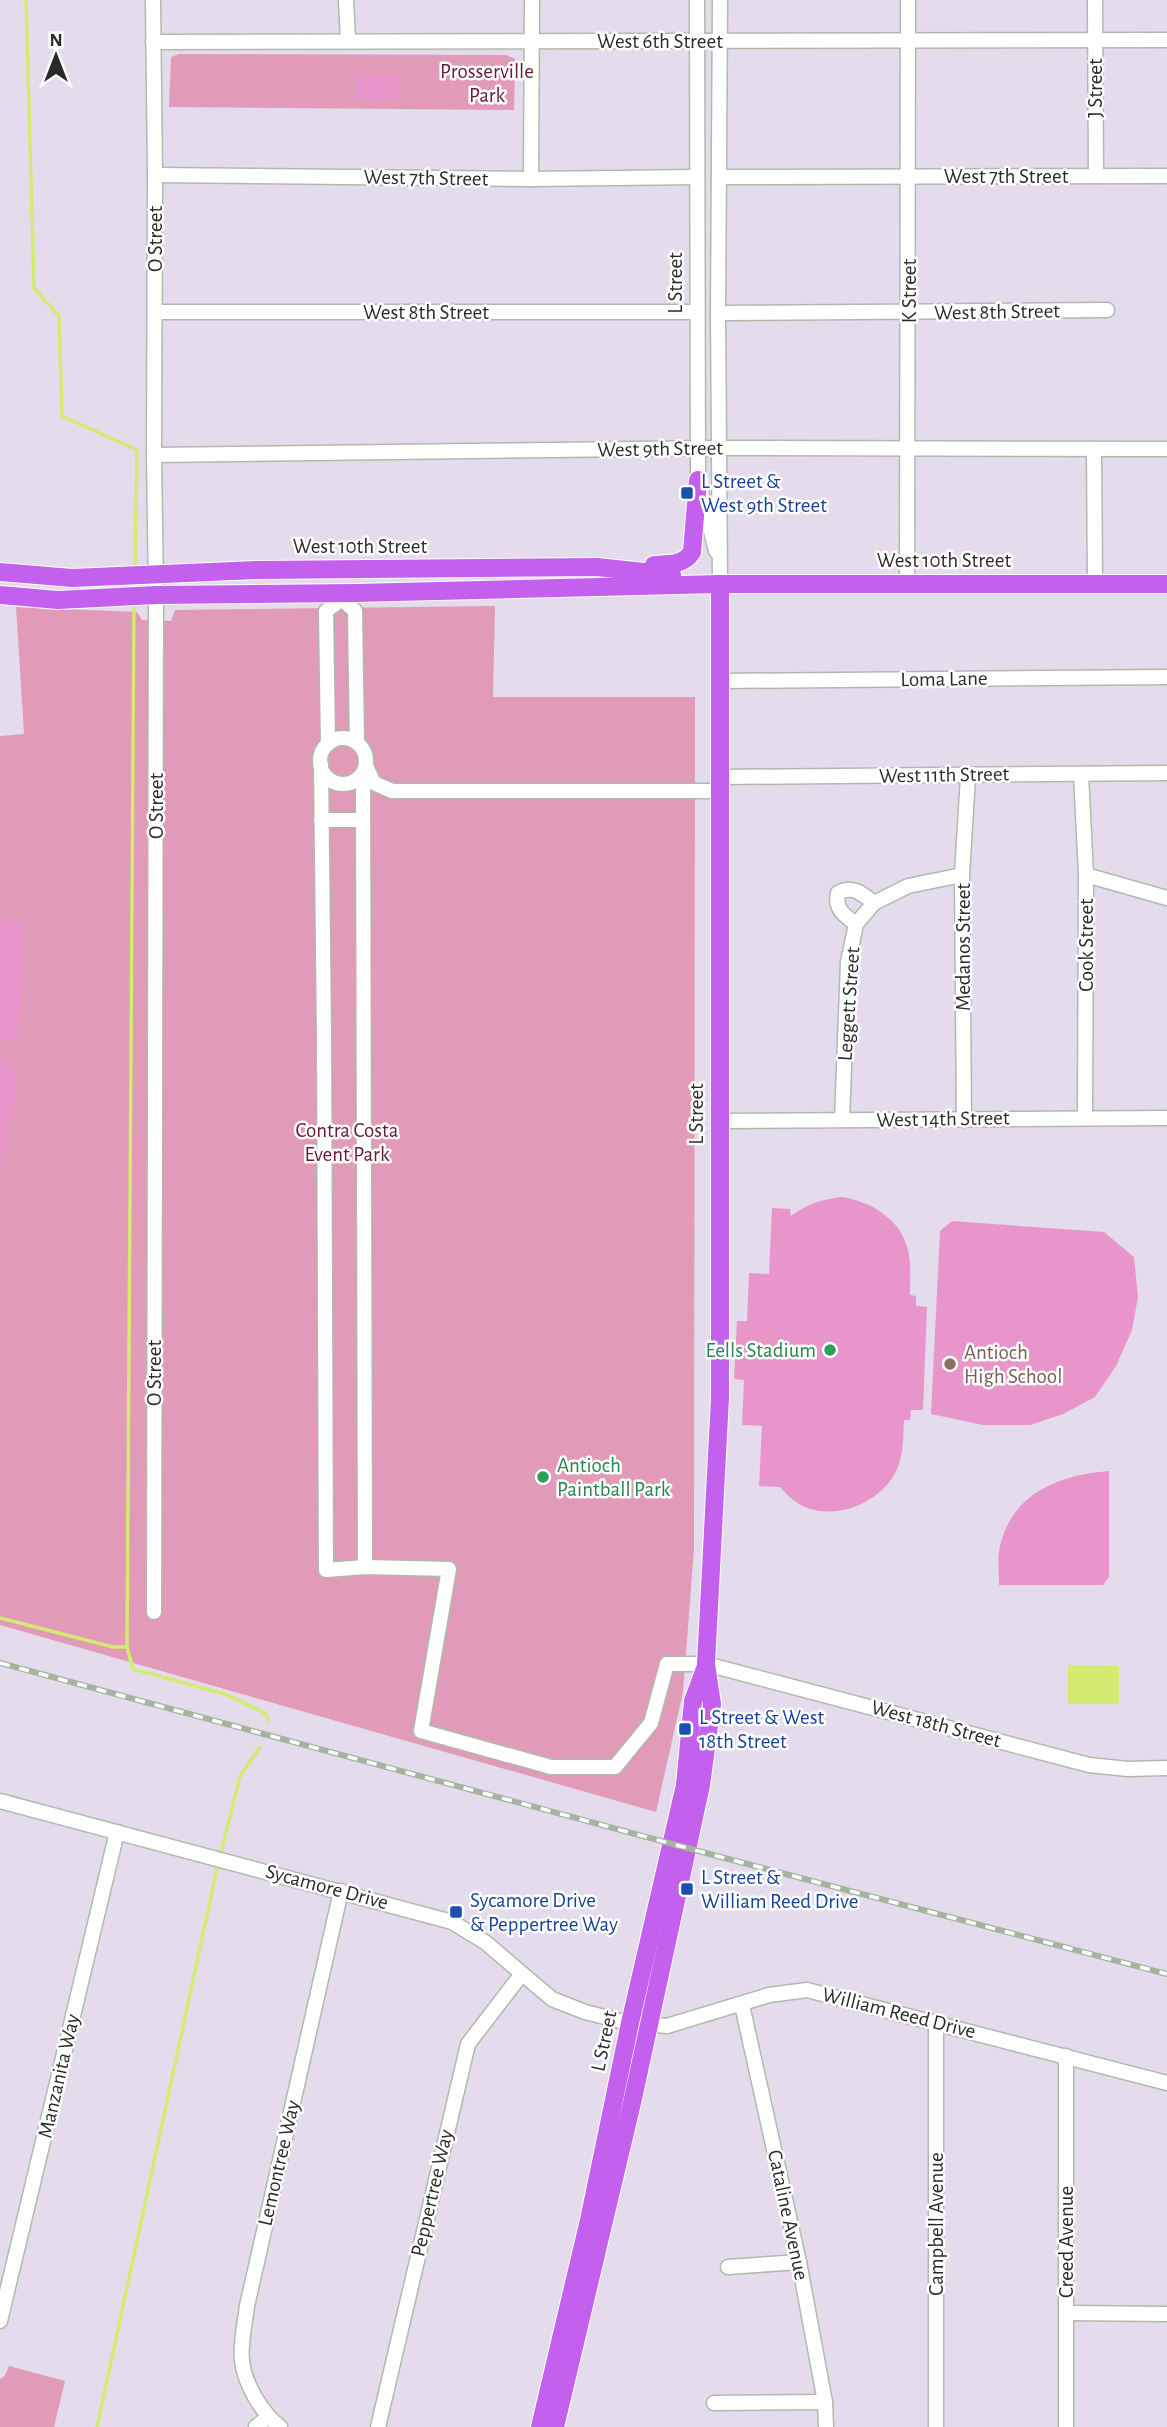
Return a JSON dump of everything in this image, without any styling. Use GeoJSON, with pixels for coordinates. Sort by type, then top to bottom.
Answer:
{"type":"FeatureCollection","features":[{"type":"Feature","properties":{"kind":"main road"},"geometry":{"type":"LineString","coordinates":[[597,567],[675,564],[688,559],[692,552],[698,480]]}},
{"type":"Feature","properties":{"kind":"main road","name":"West 10th Street"},"geometry":{"type":"LineString","coordinates":[[0,572],[72,578],[156,573],[341,569],[597,567],[699,578],[720,583]]}},
{"type":"Feature","properties":{"kind":"main road","name":"West 10th Street"},"geometry":{"type":"LineString","coordinates":[[0,595],[58,600],[156,595],[342,596],[720,583],[1167,584]]}},
{"type":"Feature","properties":{"kind":"main road","name":"L Street"},"geometry":{"type":"LineString","coordinates":[[555,2427],[639,2024],[685,1785],[693,1702],[706,1664],[720,1398],[720,583]]}},
{"type":"Feature","properties":{"kind":"main road","name":"L Street"},"geometry":{"type":"LineString","coordinates":[[540,2427],[639,2024]]}},
{"type":"Feature","properties":{"kind":"street","name":"O Street"},"geometry":{"type":"LineString","coordinates":[[153,0],[156,573],[154,1612]]}},
{"type":"Feature","properties":{"kind":"street"},"geometry":{"type":"LineString","coordinates":[[346,0],[348,41]]}},
{"type":"Feature","properties":{"kind":"street"},"geometry":{"type":"LineString","coordinates":[[531,179],[532,0]]}},
{"type":"Feature","properties":{"kind":"street","name":"L Street"},"geometry":{"type":"LineString","coordinates":[[697,0],[698,480],[720,563]]}},
{"type":"Feature","properties":{"kind":"street","name":"L Street"},"geometry":{"type":"LineString","coordinates":[[720,0],[720,583]]}},
{"type":"Feature","properties":{"kind":"street","name":"K Street"},"geometry":{"type":"LineString","coordinates":[[907,583],[908,0]]}},
{"type":"Feature","properties":{"kind":"street","name":"J Street"},"geometry":{"type":"LineString","coordinates":[[1096,0],[1096,176]]}},
{"type":"Feature","properties":{"kind":"street","name":"West 6th Street"},"geometry":{"type":"LineString","coordinates":[[153,42],[1167,40]]}},
{"type":"Feature","properties":{"kind":"street","name":"West 7th Street"},"geometry":{"type":"LineString","coordinates":[[155,175],[531,179],[697,177]]}},
{"type":"Feature","properties":{"kind":"street","name":"West 7th Street"},"geometry":{"type":"LineString","coordinates":[[719,177],[1167,176]]}},
{"type":"Feature","properties":{"kind":"street","name":"West 8th Street"},"geometry":{"type":"LineString","coordinates":[[718,313],[1107,310]]}},
{"type":"Feature","properties":{"kind":"street","name":"West 8th Street"},"geometry":{"type":"LineString","coordinates":[[155,312],[697,312]]}},
{"type":"Feature","properties":{"kind":"street","name":"West 9th Street"},"geometry":{"type":"LineString","coordinates":[[154,455],[697,448],[1167,449]]}},
{"type":"Feature","properties":{"kind":"street"},"geometry":{"type":"LineString","coordinates":[[1094,449],[1095,582]]}},
{"type":"Feature","properties":{"kind":"street"},"geometry":{"type":"LineString","coordinates":[[341,569],[342,596],[355,611],[357,743]]}},
{"type":"Feature","properties":{"kind":"street"},"geometry":{"type":"LineString","coordinates":[[328,744],[326,611],[342,596]]}},
{"type":"Feature","properties":{"kind":"street","name":"Loma Lane"},"geometry":{"type":"LineString","coordinates":[[721,681],[1167,677]]}},
{"type":"Feature","properties":{"kind":"street"},"geometry":{"type":"LineString","coordinates":[[340,738],[357,743],[364,751],[365,973],[362,1003],[365,1567],[326,1570],[321,764],[323,750],[328,744],[340,738]]}},
{"type":"Feature","properties":{"kind":"street"},"geometry":{"type":"LineString","coordinates":[[321,764],[323,772],[335,782],[350,783],[364,770]]}},
{"type":"Feature","properties":{"kind":"street","name":"West 11th Street"},"geometry":{"type":"LineString","coordinates":[[364,770],[374,783],[393,791],[1167,773]]}},
{"type":"Feature","properties":{"kind":"street","name":"Cook Street"},"geometry":{"type":"LineString","coordinates":[[1081,774],[1086,875],[1085,1117]]}},
{"type":"Feature","properties":{"kind":"street","name":"Medanos Street"},"geometry":{"type":"LineString","coordinates":[[964,1119],[962,875],[968,776]]}},
{"type":"Feature","properties":{"kind":"street"},"geometry":{"type":"LineString","coordinates":[[321,820],[363,820]]}},
{"type":"Feature","properties":{"kind":"street","name":"Leggett Street"},"geometry":{"type":"LineString","coordinates":[[842,1120],[848,962],[856,924],[874,903],[908,886],[962,875]]}},
{"type":"Feature","properties":{"kind":"street"},"geometry":{"type":"LineString","coordinates":[[1086,875],[1167,898]]}},
{"type":"Feature","properties":{"kind":"street"},"geometry":{"type":"LineString","coordinates":[[856,924],[842,914],[836,901],[838,893],[845,889],[855,890],[874,903]]}},
{"type":"Feature","properties":{"kind":"street","name":"West 14th Street"},"geometry":{"type":"LineString","coordinates":[[719,1121],[1167,1118]]}},
{"type":"Feature","properties":{"kind":"street","name":"West 18th Street"},"geometry":{"type":"LineString","coordinates":[[365,1567],[449,1569],[421,1731],[551,1767],[615,1767],[651,1723],[667,1664],[706,1664],[1089,1765],[1128,1769],[1167,1768]]}},
{"type":"Feature","properties":{"kind":"street","name":"Sycamore Drive"},"geometry":{"type":"LineString","coordinates":[[0,1801],[452,1922],[485,1942],[521,1975],[559,2002],[585,2012],[639,2024]]}},
{"type":"Feature","properties":{"kind":"street","name":"Manzanita Way"},"geometry":{"type":"LineString","coordinates":[[0,2321],[117,1832]]}},
{"type":"Feature","properties":{"kind":"street","name":"Lemontree Way"},"geometry":{"type":"LineString","coordinates":[[280,2427],[262,2422],[242,2361],[247,2306],[341,1891]]}},
{"type":"Feature","properties":{"kind":"street","name":"Peppertree Way"},"geometry":{"type":"LineString","coordinates":[[378,2427],[468,2044],[521,1975]]}},
{"type":"Feature","properties":{"kind":"street","name":"William Reed Drive"},"geometry":{"type":"LineString","coordinates":[[639,2024],[667,2026],[769,1995],[807,1990],[936,2021],[1167,2083]]}},
{"type":"Feature","properties":{"kind":"street","name":"Cataline Avenue"},"geometry":{"type":"LineString","coordinates":[[742,2005],[799,2262],[825,2402],[826,2427]]}},
{"type":"Feature","properties":{"kind":"street","name":"Campbell Avenue"},"geometry":{"type":"LineString","coordinates":[[936,2021],[936,2427]]}},
{"type":"Feature","properties":{"kind":"street","name":"Creed Avenue"},"geometry":{"type":"LineString","coordinates":[[1066,2056],[1066,2427]]}},
{"type":"Feature","properties":{"kind":"street"},"geometry":{"type":"LineString","coordinates":[[728,2267],[799,2262]]}},
{"type":"Feature","properties":{"kind":"street"},"geometry":{"type":"LineString","coordinates":[[1067,2314],[1167,2314]]}},
{"type":"Feature","properties":{"kind":"street"},"geometry":{"type":"LineString","coordinates":[[714,2403],[825,2402]]}},
{"type":"Feature","properties":{"kind":"green space","name":"Prosserville Park"},"geometry":{"type":"Polygon","coordinates":[[[179,54],[506,55],[515,59],[514,110],[169,107],[171,57],[179,54]]]}},
{"type":"Feature","properties":{"kind":"green space","name":"Contra Costa Event Park"},"geometry":{"type":"Polygon","coordinates":[[[495,606],[493,697],[695,697],[694,1549],[683,1692],[656,1812],[0,1625],[0,736],[24,734],[16,607],[137,612],[142,620],[171,621],[175,610],[495,606]]]}},
{"type":"Feature","properties":{"kind":"green space"},"geometry":{"type":"Polygon","coordinates":[[[9,2366],[65,2381],[54,2427],[0,2427],[0,2379],[4,2377],[9,2366]]]}},
{"type":"Feature","properties":{"kind":"shaded area"},"geometry":{"type":"Polygon","coordinates":[[[356,75],[398,75],[398,100],[357,101],[356,75]]]}},
{"type":"Feature","properties":{"kind":"shaded area"},"geometry":{"type":"Polygon","coordinates":[[[0,919],[24,924],[20,1026],[13,1038],[7,1040],[0,1040],[0,919]]]}},
{"type":"Feature","properties":{"kind":"shaded area"},"geometry":{"type":"Polygon","coordinates":[[[0,1059],[12,1070],[16,1084],[14,1109],[0,1171],[0,1059]]]}},
{"type":"Feature","properties":{"kind":"shaded area","name":"Eells Stadium"},"geometry":{"type":"Polygon","coordinates":[[[842,1197],[865,1203],[885,1215],[901,1232],[906,1243],[910,1295],[916,1296],[916,1306],[927,1307],[923,1410],[911,1410],[910,1420],[904,1420],[899,1463],[881,1490],[871,1499],[845,1510],[818,1511],[801,1505],[780,1487],[759,1486],[762,1426],[742,1425],[744,1380],[734,1379],[737,1321],[747,1321],[749,1273],[769,1274],[772,1208],[790,1209],[791,1216],[815,1203],[842,1197]]]}},
{"type":"Feature","properties":{"kind":"shaded area"},"geometry":{"type":"Polygon","coordinates":[[[952,1221],[1104,1232],[1134,1257],[1138,1297],[1132,1330],[1116,1366],[1095,1397],[1063,1414],[1030,1425],[983,1425],[931,1414],[940,1231],[952,1221]]]}},
{"type":"Feature","properties":{"kind":"shaded area"},"geometry":{"type":"Polygon","coordinates":[[[1109,1471],[1109,1577],[1103,1585],[999,1585],[998,1560],[1006,1527],[1027,1500],[1056,1482],[1109,1471]]]}},
{"type":"Feature","properties":{"kind":"shaded area"},"geometry":{"type":"Polygon","coordinates":[[[1068,1665],[1119,1666],[1119,1704],[1068,1704],[1068,1665]]]}},
{"type":"Feature","properties":{"kind":"waterway"},"geometry":{"type":"LineString","coordinates":[[26,0],[34,288],[59,316],[62,416],[137,450],[135,570]]}},
{"type":"Feature","properties":{"kind":"waterway"},"geometry":{"type":"LineString","coordinates":[[134,602],[127,1647],[133,1669],[225,1694],[265,1713],[268,1720]]}},
{"type":"Feature","properties":{"kind":"waterway"},"geometry":{"type":"LineString","coordinates":[[0,1618],[113,1647],[127,1647]]}},
{"type":"Feature","properties":{"kind":"waterway"},"geometry":{"type":"LineString","coordinates":[[220,1857],[240,1776],[260,1747]]}},
{"type":"Feature","properties":{"kind":"waterway"},"geometry":{"type":"LineString","coordinates":[[97,2427],[218,1864]]}},
{"type":"Feature","properties":{"kind":"railway"},"geometry":{"type":"LineString","coordinates":[[0,1663],[1167,1974]]}},
{"type":"Feature","properties":{"kind":"place","name":"L Street & West 9th Street"},"geometry":{"type":"Point","coordinates":[687,493]}},
{"type":"Feature","properties":{"kind":"place","name":"Eells Stadium"},"geometry":{"type":"Point","coordinates":[830,1350]}},
{"type":"Feature","properties":{"kind":"place","name":"Antioch High School"},"geometry":{"type":"Point","coordinates":[950,1364]}},
{"type":"Feature","properties":{"kind":"place","name":"Antioch Paintball Park"},"geometry":{"type":"Point","coordinates":[543,1477]}},
{"type":"Feature","properties":{"kind":"place","name":"L Street & West 18th Street"},"geometry":{"type":"Point","coordinates":[685,1729]}},
{"type":"Feature","properties":{"kind":"place","name":"L Street & William Reed Drive"},"geometry":{"type":"Point","coordinates":[687,1889]}},
{"type":"Feature","properties":{"kind":"place","name":"Sycamore Drive & Peppertree Way"},"geometry":{"type":"Point","coordinates":[456,1912]}}]}
